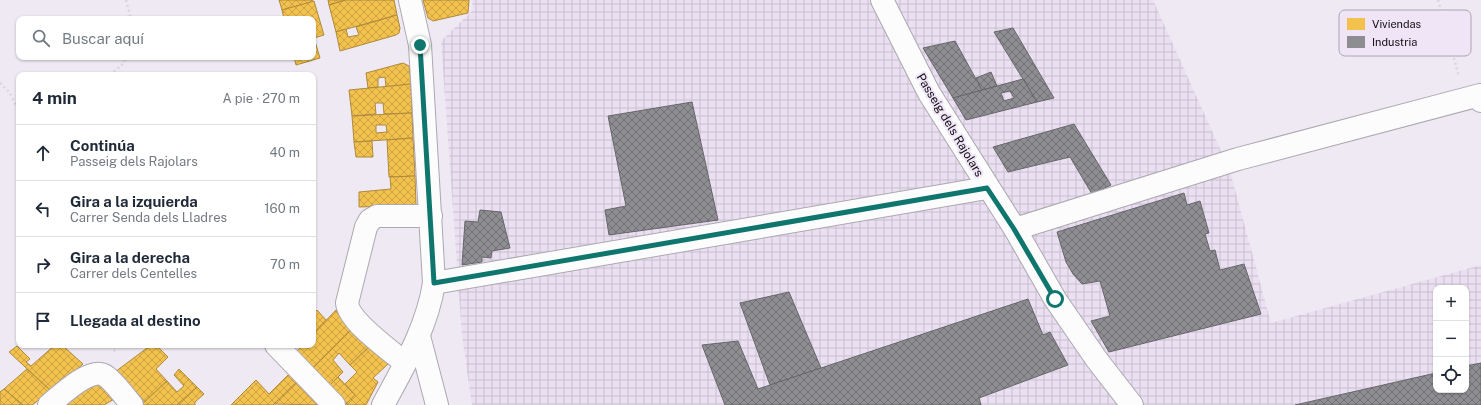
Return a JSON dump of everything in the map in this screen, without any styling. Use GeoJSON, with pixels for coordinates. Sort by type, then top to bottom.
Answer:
{"type":"FeatureCollection","features":[{"type":"Feature","properties":{"kind":"street"},"geometry":{"type":"LineString","coordinates":[[383,405],[419,336],[428,312],[434,283],[420,39],[410,0]]}},
{"type":"Feature","properties":{"kind":"street","name":"Passeig dels Rajolars"},"geometry":{"type":"LineString","coordinates":[[882,0],[929,93],[1014,229],[1055,299],[1097,360],[1132,405]]}},
{"type":"Feature","properties":{"kind":"street"},"geometry":{"type":"LineString","coordinates":[[1014,229],[1238,159],[1473,100]]}},
{"type":"Feature","properties":{"kind":"street"},"geometry":{"type":"LineString","coordinates":[[434,283],[987,188]]}},
{"type":"Feature","properties":{"kind":"street"},"geometry":{"type":"LineString","coordinates":[[405,363],[355,320],[348,309],[348,303],[366,227],[370,220],[377,216],[431,216]]}},
{"type":"Feature","properties":{"kind":"street"},"geometry":{"type":"LineString","coordinates":[[419,336],[438,405]]}},
{"type":"Feature","properties":{"kind":"street"},"geometry":{"type":"LineString","coordinates":[[279,348],[334,405]]}},
{"type":"Feature","properties":{"kind":"street"},"geometry":{"type":"LineString","coordinates":[[49,405],[87,375],[96,372],[105,375],[132,405]]}},
{"type":"Feature","properties":{"kind":"path"},"geometry":{"type":"LineString","coordinates":[[126,0],[130,16]]}},
{"type":"Feature","properties":{"kind":"path"},"geometry":{"type":"LineString","coordinates":[[1438,0],[1442,10]]}},
{"type":"Feature","properties":{"kind":"path"},"geometry":{"type":"LineString","coordinates":[[1458,56],[1473,100]]}},
{"type":"Feature","properties":{"kind":"path"},"geometry":{"type":"LineString","coordinates":[[114,72],[124,64],[125,60]]}},
{"type":"Feature","properties":{"kind":"path"},"geometry":{"type":"LineString","coordinates":[[0,83],[10,93],[16,104]]}},
{"type":"Feature","properties":{"kind":"shaded area"},"geometry":{"type":"Polygon","coordinates":[[[472,0],[1153,0],[1230,171],[1271,323],[1481,265],[1481,405],[472,405],[462,336],[441,41],[473,10],[472,0]]]}},
{"type":"Feature","properties":{"kind":"building: Viviendas"},"geometry":{"type":"Polygon","coordinates":[[[279,0],[312,0],[313,2],[282,10],[279,0]]]}},
{"type":"Feature","properties":{"kind":"building: Viviendas"},"geometry":{"type":"Polygon","coordinates":[[[328,0],[346,0],[329,5],[328,0]]]}},
{"type":"Feature","properties":{"kind":"building: Viviendas"},"geometry":{"type":"Polygon","coordinates":[[[346,0],[394,0],[397,15],[336,32],[329,5],[346,0]]]}},
{"type":"Feature","properties":{"kind":"building: Viviendas"},"geometry":{"type":"Polygon","coordinates":[[[423,0],[469,0],[468,13],[433,21],[428,18],[423,0]]]}},
{"type":"Feature","properties":{"kind":"building: Viviendas"},"geometry":{"type":"Polygon","coordinates":[[[314,1],[324,35],[316,37],[316,16],[283,16],[282,10],[314,1]]]}},
{"type":"Feature","properties":{"kind":"building: Viviendas"},"geometry":{"type":"Polygon","coordinates":[[[397,15],[400,28],[399,33],[396,35],[340,51],[336,32],[346,29],[348,37],[359,35],[356,27],[397,15]]]}},
{"type":"Feature","properties":{"kind":"building: Viviendas"},"geometry":{"type":"Polygon","coordinates":[[[316,45],[320,58],[316,59],[316,45]]]}},
{"type":"Feature","properties":{"kind":"building: Viviendas"},"geometry":{"type":"Polygon","coordinates":[[[295,60],[313,60],[296,65],[295,60]]]}},
{"type":"Feature","properties":{"kind":"building: Viviendas"},"geometry":{"type":"Polygon","coordinates":[[[403,63],[409,66],[411,84],[386,87],[385,77],[378,78],[378,87],[368,88],[366,73],[403,63]]]}},
{"type":"Feature","properties":{"kind":"building: Viviendas"},"geometry":{"type":"Polygon","coordinates":[[[411,84],[412,113],[384,114],[383,103],[375,103],[376,114],[352,116],[349,90],[411,84]]]}},
{"type":"Feature","properties":{"kind":"building: Viviendas"},"geometry":{"type":"Polygon","coordinates":[[[412,113],[413,138],[354,142],[352,116],[412,113]],[[376,125],[376,133],[387,132],[386,125],[376,125]]]}},
{"type":"Feature","properties":{"kind":"building: Viviendas"},"geometry":{"type":"Polygon","coordinates":[[[413,138],[415,176],[389,177],[387,140],[413,138]]]}},
{"type":"Feature","properties":{"kind":"building: Viviendas"},"geometry":{"type":"Polygon","coordinates":[[[372,141],[373,157],[356,157],[354,142],[372,141]]]}},
{"type":"Feature","properties":{"kind":"building: Viviendas"},"geometry":{"type":"Polygon","coordinates":[[[415,176],[416,205],[359,207],[359,192],[391,189],[390,177],[415,176]]]}},
{"type":"Feature","properties":{"kind":"building: Viviendas"},"geometry":{"type":"Polygon","coordinates":[[[317,310],[326,320],[316,331],[317,310]]]}},
{"type":"Feature","properties":{"kind":"building: Viviendas"},"geometry":{"type":"Polygon","coordinates":[[[336,310],[353,328],[313,368],[297,351],[300,348],[316,348],[316,331],[336,310]]]}},
{"type":"Feature","properties":{"kind":"building: Viviendas"},"geometry":{"type":"Polygon","coordinates":[[[353,328],[370,346],[350,365],[339,353],[333,360],[343,372],[329,386],[313,368],[353,328]]]}},
{"type":"Feature","properties":{"kind":"building: Viviendas"},"geometry":{"type":"Polygon","coordinates":[[[370,346],[388,364],[373,378],[378,382],[366,405],[348,405],[346,404],[355,395],[345,384],[357,372],[350,365],[370,346]]]}},
{"type":"Feature","properties":{"kind":"building: Viviendas"},"geometry":{"type":"Polygon","coordinates":[[[16,347],[19,348],[30,359],[26,362],[31,366],[52,348],[65,348],[83,364],[51,391],[9,352],[16,347]]]}},
{"type":"Feature","properties":{"kind":"building: Viviendas"},"geometry":{"type":"Polygon","coordinates":[[[147,348],[159,348],[168,357],[156,369],[167,381],[141,405],[111,375],[147,348]]]}},
{"type":"Feature","properties":{"kind":"building: Viviendas"},"geometry":{"type":"Polygon","coordinates":[[[27,369],[51,391],[32,405],[23,405],[4,389],[27,369]]]}},
{"type":"Feature","properties":{"kind":"building: Viviendas"},"geometry":{"type":"Polygon","coordinates":[[[179,369],[197,387],[177,405],[141,405],[167,381],[177,392],[184,386],[174,375],[179,369]]]}},
{"type":"Feature","properties":{"kind":"building: Viviendas"},"geometry":{"type":"Polygon","coordinates":[[[291,372],[299,380],[273,405],[231,405],[256,380],[269,394],[291,372]]]}},
{"type":"Feature","properties":{"kind":"building: Viviendas"},"geometry":{"type":"Polygon","coordinates":[[[338,377],[355,395],[346,404],[329,386],[338,377]]]}},
{"type":"Feature","properties":{"kind":"building: Viviendas"},"geometry":{"type":"Polygon","coordinates":[[[299,380],[322,405],[274,404],[299,380]]]}},
{"type":"Feature","properties":{"kind":"building: Viviendas"},"geometry":{"type":"Polygon","coordinates":[[[98,381],[116,398],[104,405],[65,405],[98,381]]]}},
{"type":"Feature","properties":{"kind":"building: Viviendas"},"geometry":{"type":"Polygon","coordinates":[[[197,387],[204,394],[195,402],[195,405],[177,405],[197,387]]]}},
{"type":"Feature","properties":{"kind":"building: Viviendas"},"geometry":{"type":"Polygon","coordinates":[[[4,389],[23,405],[0,405],[0,392],[4,389]]]}},
{"type":"Feature","properties":{"kind":"building: Industria"},"geometry":{"type":"Polygon","coordinates":[[[1013,28],[1054,98],[1037,102],[994,32],[1013,28]]]}},
{"type":"Feature","properties":{"kind":"building: Industria"},"geometry":{"type":"Polygon","coordinates":[[[955,41],[982,90],[953,98],[923,48],[955,41]]]}},
{"type":"Feature","properties":{"kind":"building: Industria"},"geometry":{"type":"Polygon","coordinates":[[[991,72],[997,86],[982,90],[976,78],[991,72]]]}},
{"type":"Feature","properties":{"kind":"building: Industria"},"geometry":{"type":"Polygon","coordinates":[[[1023,79],[1037,102],[966,120],[953,98],[1023,79]],[[1010,91],[1001,93],[1004,101],[1014,98],[1010,91]]]}},
{"type":"Feature","properties":{"kind":"building: Industria"},"geometry":{"type":"Polygon","coordinates":[[[692,102],[718,220],[609,235],[605,210],[626,206],[608,116],[692,102]]]}},
{"type":"Feature","properties":{"kind":"building: Industria"},"geometry":{"type":"Polygon","coordinates":[[[1074,124],[1111,185],[1092,194],[1070,157],[1008,172],[993,147],[1074,124]]]}},
{"type":"Feature","properties":{"kind":"building: Industria"},"geometry":{"type":"Polygon","coordinates":[[[1184,193],[1187,205],[1200,201],[1209,233],[1205,234],[1210,251],[1215,250],[1220,270],[1244,264],[1261,314],[1109,352],[1091,321],[1110,316],[1100,281],[1082,284],[1073,274],[1066,262],[1057,232],[1184,193]]]}},
{"type":"Feature","properties":{"kind":"building: Industria"},"geometry":{"type":"Polygon","coordinates":[[[480,210],[501,212],[510,248],[492,251],[491,258],[482,257],[482,262],[462,265],[465,221],[478,222],[480,210]]]}},
{"type":"Feature","properties":{"kind":"building: Industria"},"geometry":{"type":"Polygon","coordinates":[[[789,292],[821,368],[770,385],[740,303],[789,292]]]}},
{"type":"Feature","properties":{"kind":"building: Industria"},"geometry":{"type":"Polygon","coordinates":[[[1028,299],[1043,335],[1050,332],[1068,365],[979,398],[981,405],[725,405],[702,345],[738,341],[758,389],[1028,299]]]}},
{"type":"Feature","properties":{"kind":"building: Industria"},"geometry":{"type":"Polygon","coordinates":[[[1481,363],[1481,405],[1295,405],[1433,374],[1433,393],[1469,393],[1469,365],[1481,363]]]}},
{"type":"Feature","properties":{"kind":"route"},"geometry":{"type":"LineString","coordinates":[[420,45],[434,283],[619,253],[987,188],[1014,229],[1055,299]]}}]}
